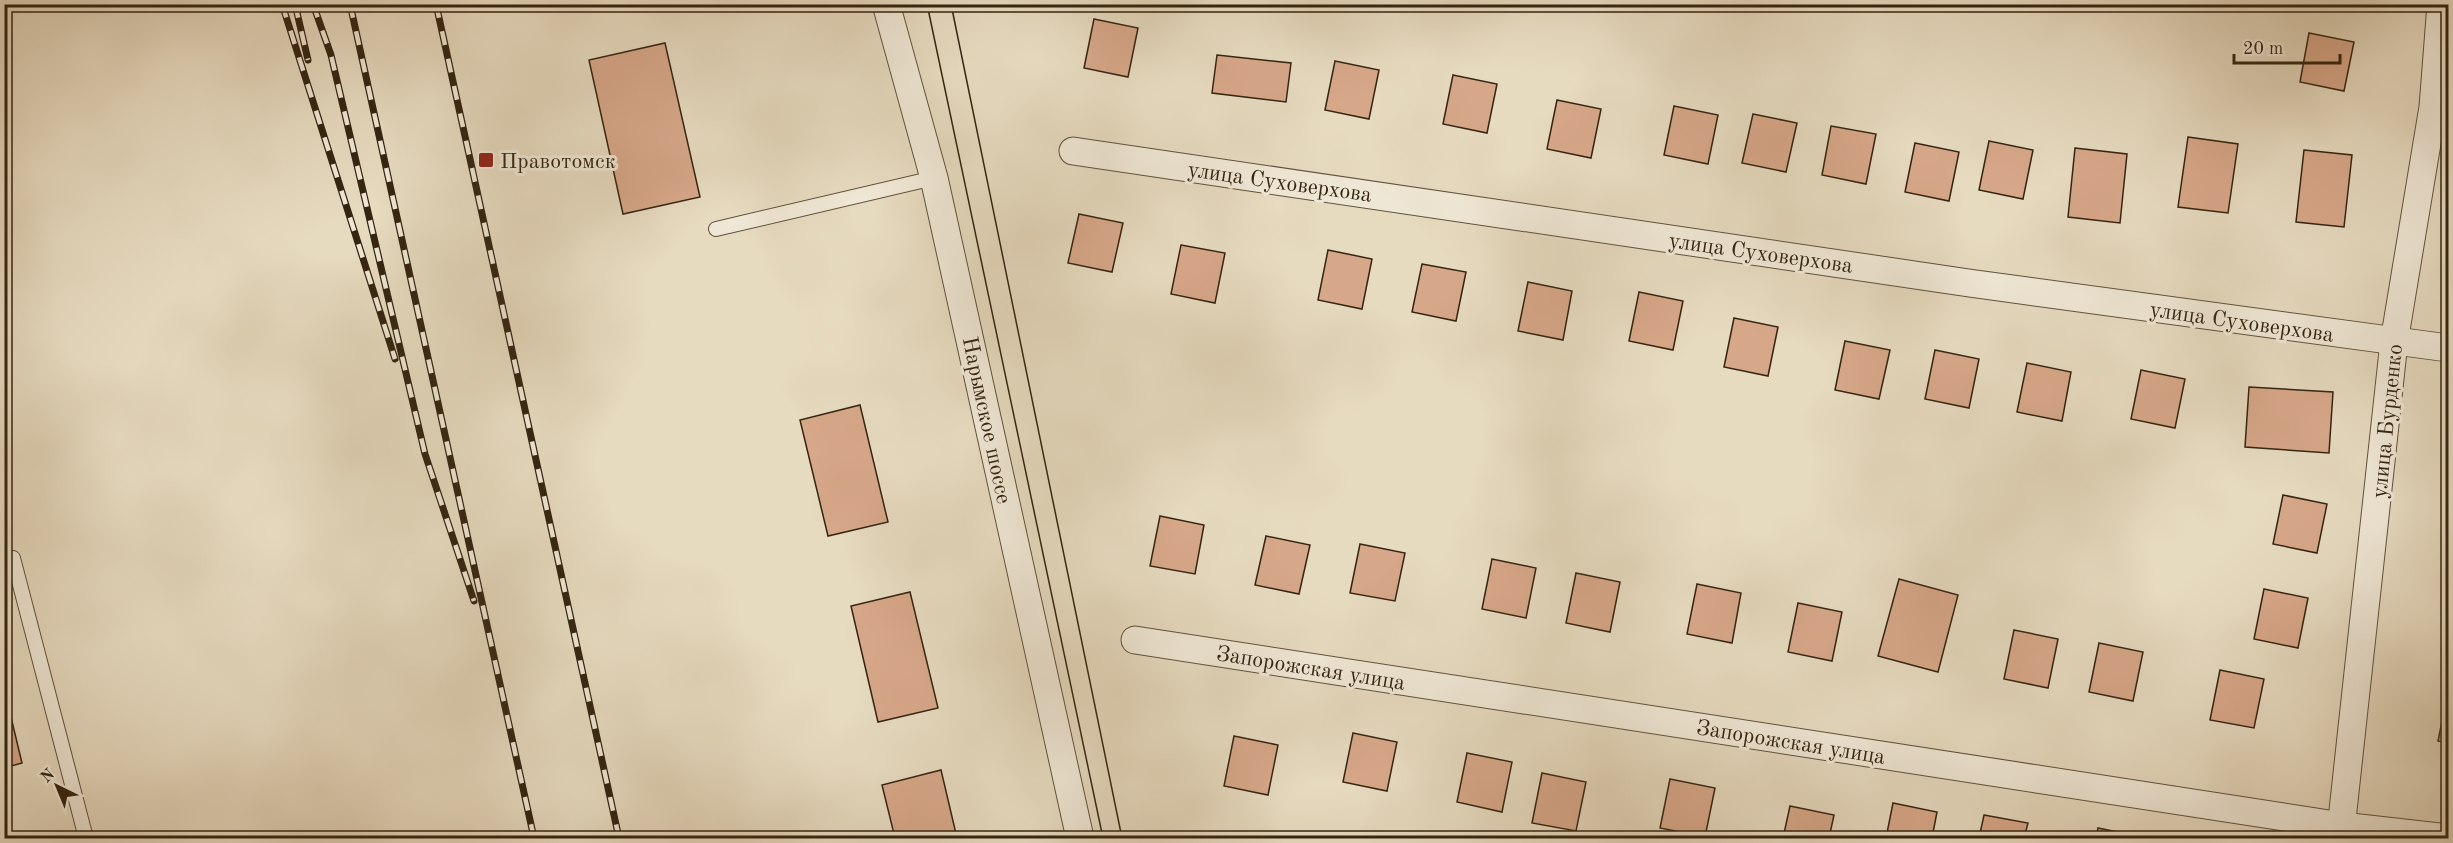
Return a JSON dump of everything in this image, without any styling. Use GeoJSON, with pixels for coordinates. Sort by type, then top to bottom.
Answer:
{"type":"FeatureCollection","features":[{"type":"Feature","properties":{"kind":"street","name":"Нарымское шоссе"},"geometry":{"type":"LineString","coordinates":[[886,4],[934,178],[1080,838]]}},
{"type":"Feature","properties":{"kind":"street","name":"улица Бурденко"},"geometry":{"type":"LineString","coordinates":[[2341,832],[2394,342],[2433,108],[2441,4]]}},
{"type":"Feature","properties":{"kind":"street","name":"улица Суховерхова"},"geometry":{"type":"LineString","coordinates":[[1073,151],[1969,283],[2448,348]]}},
{"type":"Feature","properties":{"kind":"street","name":"Запорожская улица"},"geometry":{"type":"LineString","coordinates":[[1135,640],[2341,832],[2448,838]]}},
{"type":"Feature","properties":{"kind":"lane"},"geometry":{"type":"LineString","coordinates":[[717,229],[934,178]]}},
{"type":"Feature","properties":{"kind":"lane"},"geometry":{"type":"LineString","coordinates":[[4,560],[13,558],[86,838]]}},
{"type":"Feature","properties":{"kind":"building"},"geometry":{"type":"Polygon","coordinates":[[[1094,19],[1138,28],[1128,77],[1084,68],[1094,19]]]}},
{"type":"Feature","properties":{"kind":"building"},"geometry":{"type":"Polygon","coordinates":[[[2309,33],[2354,42],[2344,91],[2300,82],[2309,33]]]}},
{"type":"Feature","properties":{"kind":"building"},"geometry":{"type":"Polygon","coordinates":[[[665,43],[700,197],[623,214],[589,60],[665,43]]]}},
{"type":"Feature","properties":{"kind":"building"},"geometry":{"type":"Polygon","coordinates":[[[1217,55],[1291,63],[1286,102],[1212,93],[1217,55]]]}},
{"type":"Feature","properties":{"kind":"building"},"geometry":{"type":"Polygon","coordinates":[[[1335,61],[1379,70],[1369,119],[1325,110],[1335,61]]]}},
{"type":"Feature","properties":{"kind":"building"},"geometry":{"type":"Polygon","coordinates":[[[1453,75],[1497,84],[1487,133],[1443,124],[1453,75]]]}},
{"type":"Feature","properties":{"kind":"building"},"geometry":{"type":"Polygon","coordinates":[[[1557,100],[1601,109],[1591,158],[1547,149],[1557,100]]]}},
{"type":"Feature","properties":{"kind":"building"},"geometry":{"type":"Polygon","coordinates":[[[1674,106],[1718,115],[1708,164],[1664,155],[1674,106]]]}},
{"type":"Feature","properties":{"kind":"building"},"geometry":{"type":"Polygon","coordinates":[[[1753,114],[1797,123],[1786,172],[1742,163],[1753,114]]]}},
{"type":"Feature","properties":{"kind":"building"},"geometry":{"type":"Polygon","coordinates":[[[1831,126],[1876,134],[1866,184],[1822,175],[1831,126]]]}},
{"type":"Feature","properties":{"kind":"building"},"geometry":{"type":"Polygon","coordinates":[[[2188,137],[2238,144],[2228,213],[2178,207],[2188,137]]]}},
{"type":"Feature","properties":{"kind":"building"},"geometry":{"type":"Polygon","coordinates":[[[1989,141],[2033,150],[2023,199],[1979,190],[1989,141]]]}},
{"type":"Feature","properties":{"kind":"building"},"geometry":{"type":"Polygon","coordinates":[[[1915,143],[1959,152],[1949,201],[1905,192],[1915,143]]]}},
{"type":"Feature","properties":{"kind":"building"},"geometry":{"type":"Polygon","coordinates":[[[2075,148],[2127,154],[2120,223],[2068,217],[2075,148]]]}},
{"type":"Feature","properties":{"kind":"building"},"geometry":{"type":"Polygon","coordinates":[[[2304,150],[2352,155],[2344,227],[2296,222],[2304,150]]]}},
{"type":"Feature","properties":{"kind":"building"},"geometry":{"type":"Polygon","coordinates":[[[1079,214],[1123,223],[1112,272],[1068,263],[1079,214]]]}},
{"type":"Feature","properties":{"kind":"building"},"geometry":{"type":"Polygon","coordinates":[[[1181,245],[1225,253],[1215,303],[1171,294],[1181,245]]]}},
{"type":"Feature","properties":{"kind":"building"},"geometry":{"type":"Polygon","coordinates":[[[1328,250],[1372,259],[1362,309],[1318,300],[1328,250]]]}},
{"type":"Feature","properties":{"kind":"building"},"geometry":{"type":"Polygon","coordinates":[[[1422,264],[1466,272],[1456,321],[1412,312],[1422,264]]]}},
{"type":"Feature","properties":{"kind":"building"},"geometry":{"type":"Polygon","coordinates":[[[1528,282],[1572,291],[1563,340],[1518,331],[1528,282]]]}},
{"type":"Feature","properties":{"kind":"building"},"geometry":{"type":"Polygon","coordinates":[[[1639,292],[1683,301],[1673,350],[1629,341],[1639,292]]]}},
{"type":"Feature","properties":{"kind":"building"},"geometry":{"type":"Polygon","coordinates":[[[1734,318],[1778,327],[1768,376],[1724,367],[1734,318]]]}},
{"type":"Feature","properties":{"kind":"building"},"geometry":{"type":"Polygon","coordinates":[[[1845,341],[1890,350],[1879,399],[1835,390],[1845,341]]]}},
{"type":"Feature","properties":{"kind":"building"},"geometry":{"type":"Polygon","coordinates":[[[1935,350],[1979,359],[1969,408],[1925,399],[1935,350]]]}},
{"type":"Feature","properties":{"kind":"building"},"geometry":{"type":"Polygon","coordinates":[[[2027,363],[2071,372],[2062,421],[2017,412],[2027,363]]]}},
{"type":"Feature","properties":{"kind":"building"},"geometry":{"type":"Polygon","coordinates":[[[2141,370],[2185,379],[2175,428],[2131,419],[2141,370]]]}},
{"type":"Feature","properties":{"kind":"building"},"geometry":{"type":"Polygon","coordinates":[[[2249,387],[2333,392],[2329,453],[2245,447],[2249,387]]]}},
{"type":"Feature","properties":{"kind":"building"},"geometry":{"type":"Polygon","coordinates":[[[860,405],[888,522],[828,536],[800,420],[860,405]]]}},
{"type":"Feature","properties":{"kind":"building"},"geometry":{"type":"Polygon","coordinates":[[[2283,495],[2327,504],[2317,553],[2273,544],[2283,495]]]}},
{"type":"Feature","properties":{"kind":"building"},"geometry":{"type":"Polygon","coordinates":[[[1160,516],[1204,525],[1195,574],[1150,566],[1160,516]]]}},
{"type":"Feature","properties":{"kind":"building"},"geometry":{"type":"Polygon","coordinates":[[[1266,536],[1310,545],[1299,594],[1255,585],[1266,536]]]}},
{"type":"Feature","properties":{"kind":"building"},"geometry":{"type":"Polygon","coordinates":[[[1360,544],[1405,553],[1395,601],[1350,593],[1360,544]]]}},
{"type":"Feature","properties":{"kind":"building"},"geometry":{"type":"Polygon","coordinates":[[[1492,559],[1536,568],[1526,618],[1482,609],[1492,559]]]}},
{"type":"Feature","properties":{"kind":"building"},"geometry":{"type":"Polygon","coordinates":[[[1576,573],[1620,582],[1610,632],[1566,623],[1576,573]]]}},
{"type":"Feature","properties":{"kind":"building"},"geometry":{"type":"Polygon","coordinates":[[[1899,579],[1958,595],[1938,672],[1878,656],[1899,579]]]}},
{"type":"Feature","properties":{"kind":"building"},"geometry":{"type":"Polygon","coordinates":[[[1697,584],[1741,593],[1732,643],[1687,634],[1697,584]]]}},
{"type":"Feature","properties":{"kind":"building"},"geometry":{"type":"Polygon","coordinates":[[[2264,589],[2308,598],[2298,648],[2254,639],[2264,589]]]}},
{"type":"Feature","properties":{"kind":"building"},"geometry":{"type":"Polygon","coordinates":[[[910,592],[938,708],[878,722],[851,606],[910,592]]]}},
{"type":"Feature","properties":{"kind":"building"},"geometry":{"type":"Polygon","coordinates":[[[1798,603],[1842,612],[1832,661],[1788,652],[1798,603]]]}},
{"type":"Feature","properties":{"kind":"building"},"geometry":{"type":"Polygon","coordinates":[[[2014,630],[2058,639],[2048,688],[2004,679],[2014,630]]]}},
{"type":"Feature","properties":{"kind":"building"},"geometry":{"type":"Polygon","coordinates":[[[2099,643],[2143,652],[2133,701],[2089,692],[2099,643]]]}},
{"type":"Feature","properties":{"kind":"building"},"geometry":{"type":"Polygon","coordinates":[[[2220,670],[2264,679],[2254,728],[2210,720],[2220,670]]]}},
{"type":"Feature","properties":{"kind":"building"},"geometry":{"type":"Polygon","coordinates":[[[4,688],[22,763],[4,768],[4,688]]]}},
{"type":"Feature","properties":{"kind":"building"},"geometry":{"type":"Polygon","coordinates":[[[2448,692],[2448,743],[2438,741],[2448,692]]]}},
{"type":"Feature","properties":{"kind":"building"},"geometry":{"type":"Polygon","coordinates":[[[1353,733],[1397,742],[1387,791],[1343,782],[1353,733]]]}},
{"type":"Feature","properties":{"kind":"building"},"geometry":{"type":"Polygon","coordinates":[[[1234,736],[1278,745],[1268,795],[1224,786],[1234,736]]]}},
{"type":"Feature","properties":{"kind":"building"},"geometry":{"type":"Polygon","coordinates":[[[1467,753],[1512,762],[1502,812],[1457,802],[1467,753]]]}},
{"type":"Feature","properties":{"kind":"building"},"geometry":{"type":"Polygon","coordinates":[[[941,770],[957,838],[895,838],[882,785],[941,770]]]}},
{"type":"Feature","properties":{"kind":"building"},"geometry":{"type":"Polygon","coordinates":[[[1542,773],[1586,782],[1576,831],[1532,823],[1542,773]]]}},
{"type":"Feature","properties":{"kind":"building"},"geometry":{"type":"Polygon","coordinates":[[[1670,779],[1715,788],[1705,837],[1660,828],[1670,779]]]}},
{"type":"Feature","properties":{"kind":"building"},"geometry":{"type":"Polygon","coordinates":[[[1893,803],[1937,812],[1932,838],[1886,838],[1893,803]]]}},
{"type":"Feature","properties":{"kind":"building"},"geometry":{"type":"Polygon","coordinates":[[[1790,806],[1834,815],[1829,838],[1783,838],[1790,806]]]}},
{"type":"Feature","properties":{"kind":"building"},"geometry":{"type":"Polygon","coordinates":[[[1984,815],[2028,823],[2024,838],[1979,838],[1984,815]]]}},
{"type":"Feature","properties":{"kind":"building"},"geometry":{"type":"Polygon","coordinates":[[[2098,828],[2142,837],[2096,838],[2098,828]]]}},
{"type":"Feature","properties":{"kind":"tram line"},"geometry":{"type":"LineString","coordinates":[[927,4],[1103,838]]}},
{"type":"Feature","properties":{"kind":"tram line"},"geometry":{"type":"LineString","coordinates":[[951,4],[1122,838]]}},
{"type":"Feature","properties":{"kind":"railway"},"geometry":{"type":"LineString","coordinates":[[282,4],[395,359]]}},
{"type":"Feature","properties":{"kind":"railway"},"geometry":{"type":"LineString","coordinates":[[295,4],[308,60]]}},
{"type":"Feature","properties":{"kind":"railway"},"geometry":{"type":"LineString","coordinates":[[313,4],[331,55],[425,454],[474,601]]}},
{"type":"Feature","properties":{"kind":"railway"},"geometry":{"type":"LineString","coordinates":[[350,4],[534,838]]}},
{"type":"Feature","properties":{"kind":"railway"},"geometry":{"type":"LineString","coordinates":[[436,4],[619,838]]}},
{"type":"Feature","properties":{"kind":"place","name":"Правотомск"},"geometry":{"type":"Point","coordinates":[486,160]}}]}
